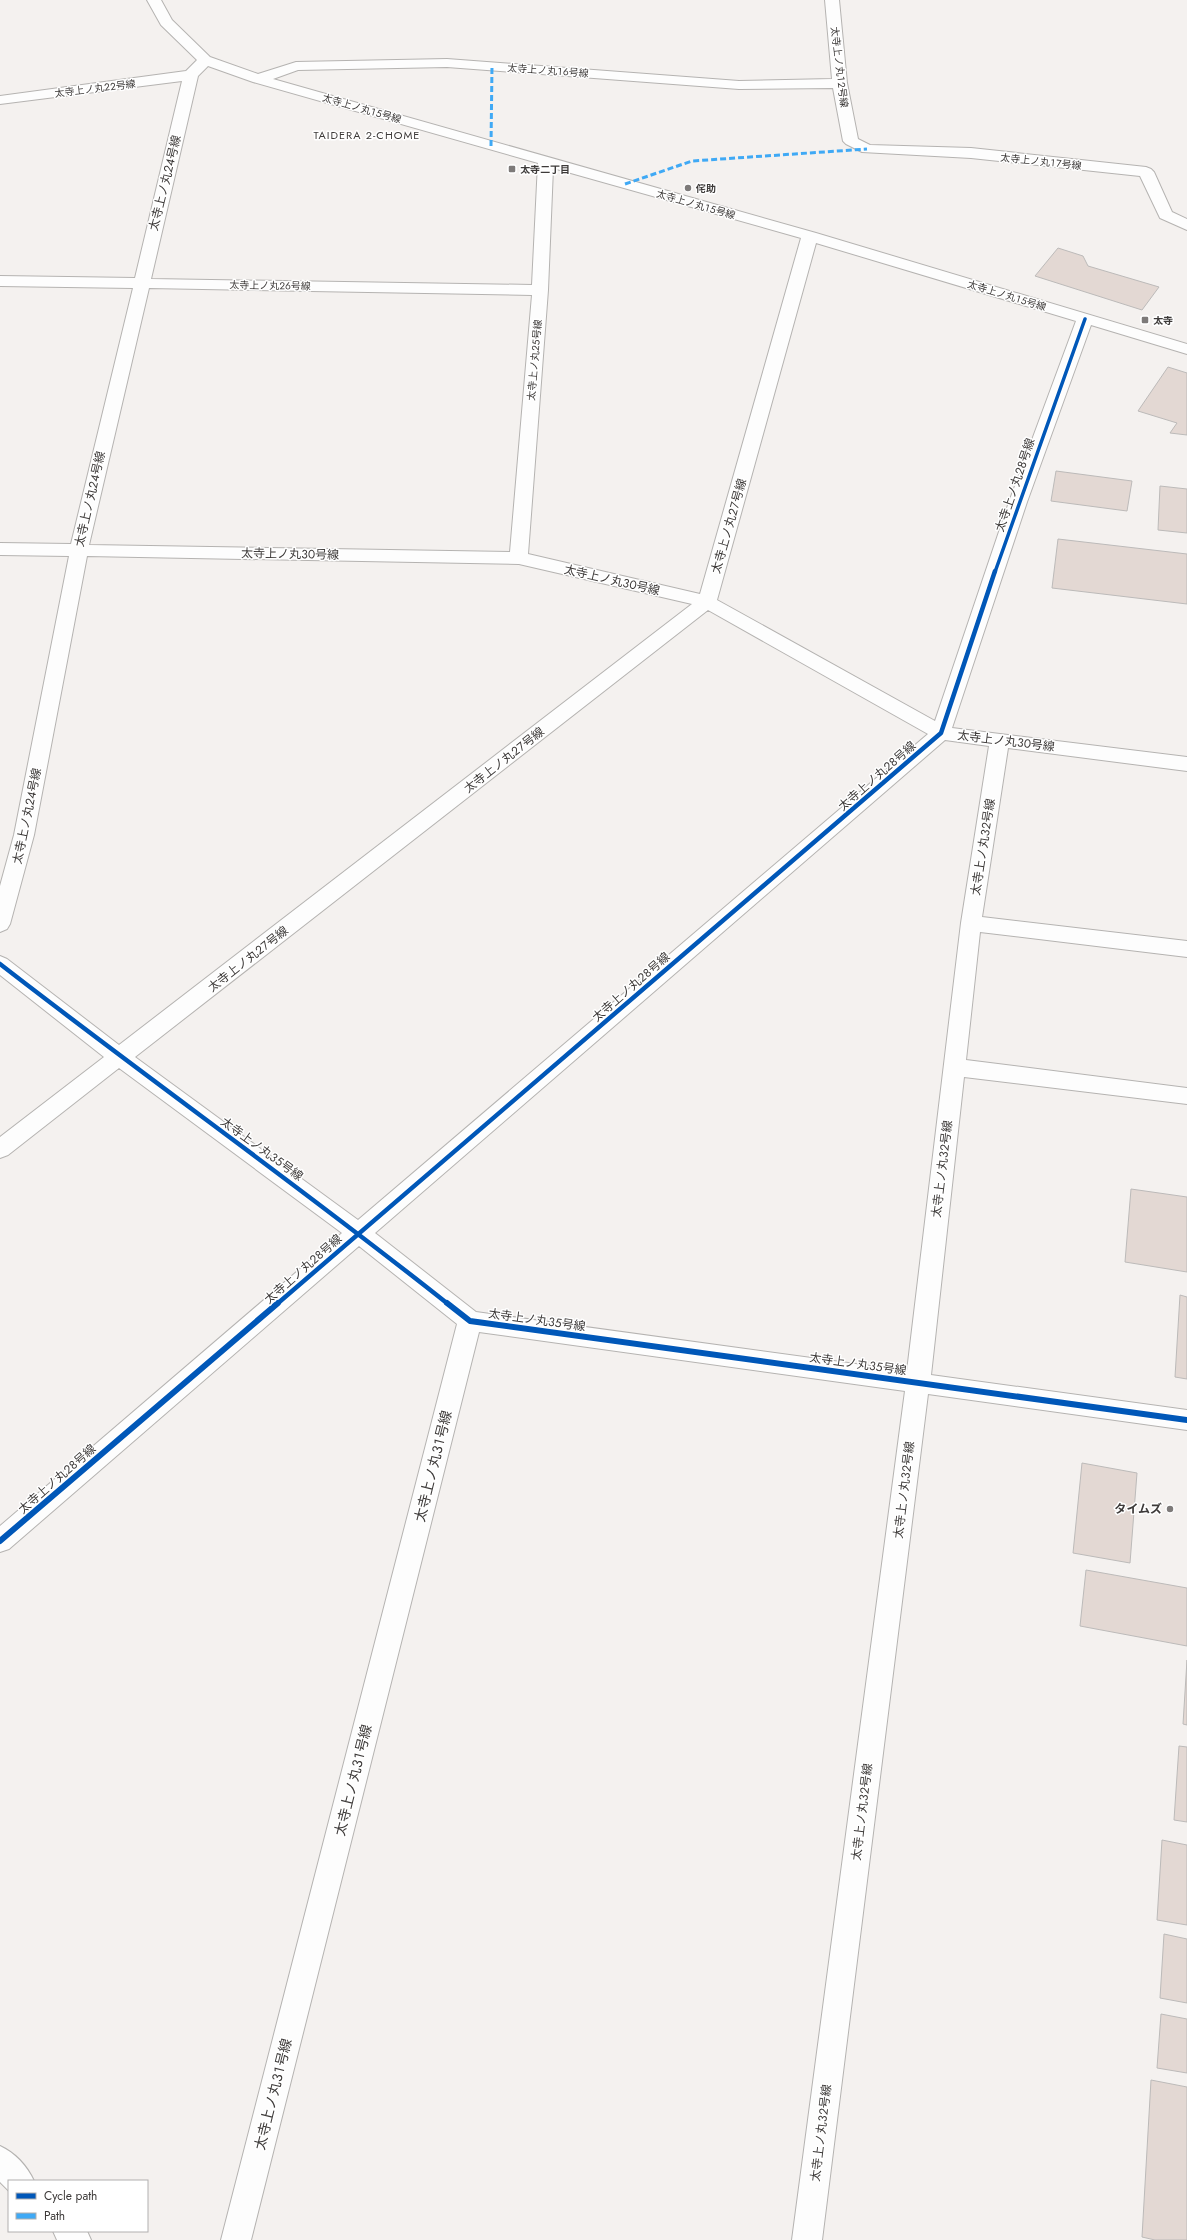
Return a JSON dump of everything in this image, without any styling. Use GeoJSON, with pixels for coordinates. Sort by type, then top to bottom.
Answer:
{"type":"FeatureCollection","features":[{"type":"Feature","properties":{"kind":"street"},"geometry":{"type":"LineString","coordinates":[[154,0],[166,22],[205,60],[191,75]]}},
{"type":"Feature","properties":{"kind":"street","name":"太寺上ノ丸１２号線"},"geometry":{"type":"LineString","coordinates":[[832,0],[840,83],[851,141],[867,149]]}},
{"type":"Feature","properties":{"kind":"street","name":"太寺上ノ丸１５号線"},"geometry":{"type":"LineString","coordinates":[[205,60],[258,78],[546,162],[810,236],[1187,349]]}},
{"type":"Feature","properties":{"kind":"street","name":"太寺上ノ丸１６号線"},"geometry":{"type":"LineString","coordinates":[[258,78],[296,66],[447,63],[740,85],[840,83]]}},
{"type":"Feature","properties":{"kind":"street","name":"太寺上ノ丸２２号線"},"geometry":{"type":"LineString","coordinates":[[0,100],[191,75]]}},
{"type":"Feature","properties":{"kind":"street","name":"太寺上ノ丸２４号線"},"geometry":{"type":"LineString","coordinates":[[0,924],[24,835],[78,550],[191,75]]}},
{"type":"Feature","properties":{"kind":"street","name":"太寺上ノ丸１７号線"},"geometry":{"type":"LineString","coordinates":[[867,149],[971,153],[1146,172],[1166,215],[1187,225]]}},
{"type":"Feature","properties":{"kind":"street","name":"太寺上ノ丸２５号線"},"geometry":{"type":"LineString","coordinates":[[519,558],[540,290],[546,162]]}},
{"type":"Feature","properties":{"kind":"street","name":"太寺上ノ丸２７号線"},"geometry":{"type":"LineString","coordinates":[[0,1150],[121,1058],[707,602],[810,236]]}},
{"type":"Feature","properties":{"kind":"street","name":"太寺上ノ丸２６号線"},"geometry":{"type":"LineString","coordinates":[[0,281],[540,290]]}},
{"type":"Feature","properties":{"kind":"street","name":"太寺上ノ丸２８号線"},"geometry":{"type":"LineString","coordinates":[[0,1541],[360,1234],[941,733],[1018,502],[1085,319]]}},
{"type":"Feature","properties":{"kind":"street","name":"太寺上ノ丸３０号線"},"geometry":{"type":"LineString","coordinates":[[0,549],[519,558],[707,602],[941,733],[1187,764]]}},
{"type":"Feature","properties":{"kind":"street","name":"太寺上ノ丸３２号線"},"geometry":{"type":"LineString","coordinates":[[807,2240],[918,1382],[971,924],[999,741]]}},
{"type":"Feature","properties":{"kind":"street"},"geometry":{"type":"LineString","coordinates":[[971,924],[1187,950]]}},
{"type":"Feature","properties":{"kind":"street","name":"太寺上ノ丸３５号線"},"geometry":{"type":"LineString","coordinates":[[0,964],[121,1058],[360,1234],[470,1321],[1187,1420]]}},
{"type":"Feature","properties":{"kind":"street"},"geometry":{"type":"LineString","coordinates":[[954,1067],[1187,1096]]}},
{"type":"Feature","properties":{"kind":"street","name":"太寺上ノ丸３１号線"},"geometry":{"type":"LineString","coordinates":[[236,2240],[470,1321]]}},
{"type":"Feature","properties":{"kind":"street"},"geometry":{"type":"LineString","coordinates":[[0,2161],[18,2180]]}},
{"type":"Feature","properties":{"kind":"street"},"geometry":{"type":"LineString","coordinates":[[69,2232],[76,2240]]}},
{"type":"Feature","properties":{"kind":"building"},"geometry":{"type":"Polygon","coordinates":[[[1058,248],[1083,256],[1088,266],[1159,287],[1142,310],[1035,276],[1058,248]]]}},
{"type":"Feature","properties":{"kind":"building"},"geometry":{"type":"Polygon","coordinates":[[[1168,367],[1187,373],[1187,435],[1170,433],[1177,423],[1138,411],[1168,367]]]}},
{"type":"Feature","properties":{"kind":"building"},"geometry":{"type":"Polygon","coordinates":[[[1056,471],[1132,481],[1127,511],[1051,501],[1056,471]]]}},
{"type":"Feature","properties":{"kind":"building"},"geometry":{"type":"Polygon","coordinates":[[[1160,486],[1187,489],[1187,533],[1158,530],[1160,486]]]}},
{"type":"Feature","properties":{"kind":"building"},"geometry":{"type":"Polygon","coordinates":[[[1058,539],[1187,554],[1187,604],[1052,588],[1058,539]]]}},
{"type":"Feature","properties":{"kind":"building"},"geometry":{"type":"Polygon","coordinates":[[[1131,1189],[1187,1197],[1187,1272],[1125,1262],[1131,1189]]]}},
{"type":"Feature","properties":{"kind":"building"},"geometry":{"type":"Polygon","coordinates":[[[1180,1295],[1187,1297],[1187,1379],[1175,1377],[1180,1295]]]}},
{"type":"Feature","properties":{"kind":"building"},"geometry":{"type":"Polygon","coordinates":[[[1082,1463],[1137,1473],[1130,1563],[1073,1553],[1082,1463]]]}},
{"type":"Feature","properties":{"kind":"building"},"geometry":{"type":"Polygon","coordinates":[[[1086,1570],[1187,1588],[1187,1646],[1080,1626],[1086,1570]]]}},
{"type":"Feature","properties":{"kind":"building"},"geometry":{"type":"Polygon","coordinates":[[[1187,1660],[1187,1725],[1183,1724],[1187,1660]]]}},
{"type":"Feature","properties":{"kind":"building"},"geometry":{"type":"Polygon","coordinates":[[[1179,1746],[1187,1747],[1187,1822],[1174,1820],[1179,1746]]]}},
{"type":"Feature","properties":{"kind":"building"},"geometry":{"type":"Polygon","coordinates":[[[1162,1840],[1187,1845],[1187,1925],[1157,1920],[1162,1840]]]}},
{"type":"Feature","properties":{"kind":"building"},"geometry":{"type":"Polygon","coordinates":[[[1164,1934],[1187,1939],[1187,2003],[1160,1998],[1164,1934]]]}},
{"type":"Feature","properties":{"kind":"building"},"geometry":{"type":"Polygon","coordinates":[[[1161,2014],[1187,2019],[1187,2073],[1157,2068],[1161,2014]]]}},
{"type":"Feature","properties":{"kind":"building"},"geometry":{"type":"Polygon","coordinates":[[[1151,2080],[1187,2087],[1187,2240],[1155,2240],[1142,2237],[1151,2080]]]}},
{"type":"Feature","properties":{"kind":"marked path"},"geometry":{"type":"LineString","coordinates":[[491,146],[492,66]]}},
{"type":"Feature","properties":{"kind":"marked path"},"geometry":{"type":"LineString","coordinates":[[625,184],[692,161],[867,149]]}},
{"type":"Feature","properties":{"kind":"cycle path"},"geometry":{"type":"LineString","coordinates":[[0,1541],[941,733],[1018,502],[1085,319]]}},
{"type":"Feature","properties":{"kind":"cycle path"},"geometry":{"type":"LineString","coordinates":[[0,964],[121,1058],[360,1234],[470,1321],[1187,1420]]}},
{"type":"Feature","properties":{"kind":"place","name":"太寺二丁目"},"geometry":{"type":"Point","coordinates":[512,169]}},
{"type":"Feature","properties":{"kind":"place","name":"侘助"},"geometry":{"type":"Point","coordinates":[688,188]}},
{"type":"Feature","properties":{"kind":"place","name":"太寺"},"geometry":{"type":"Point","coordinates":[1145,320]}},
{"type":"Feature","properties":{"kind":"place","name":"タイムズ"},"geometry":{"type":"Point","coordinates":[1170,1509]}},
{"type":"Feature","properties":{"kind":"district","name":"TAIDERA 2-CHOME"},"geometry":{"type":"Point","coordinates":[367,135]}}]}
